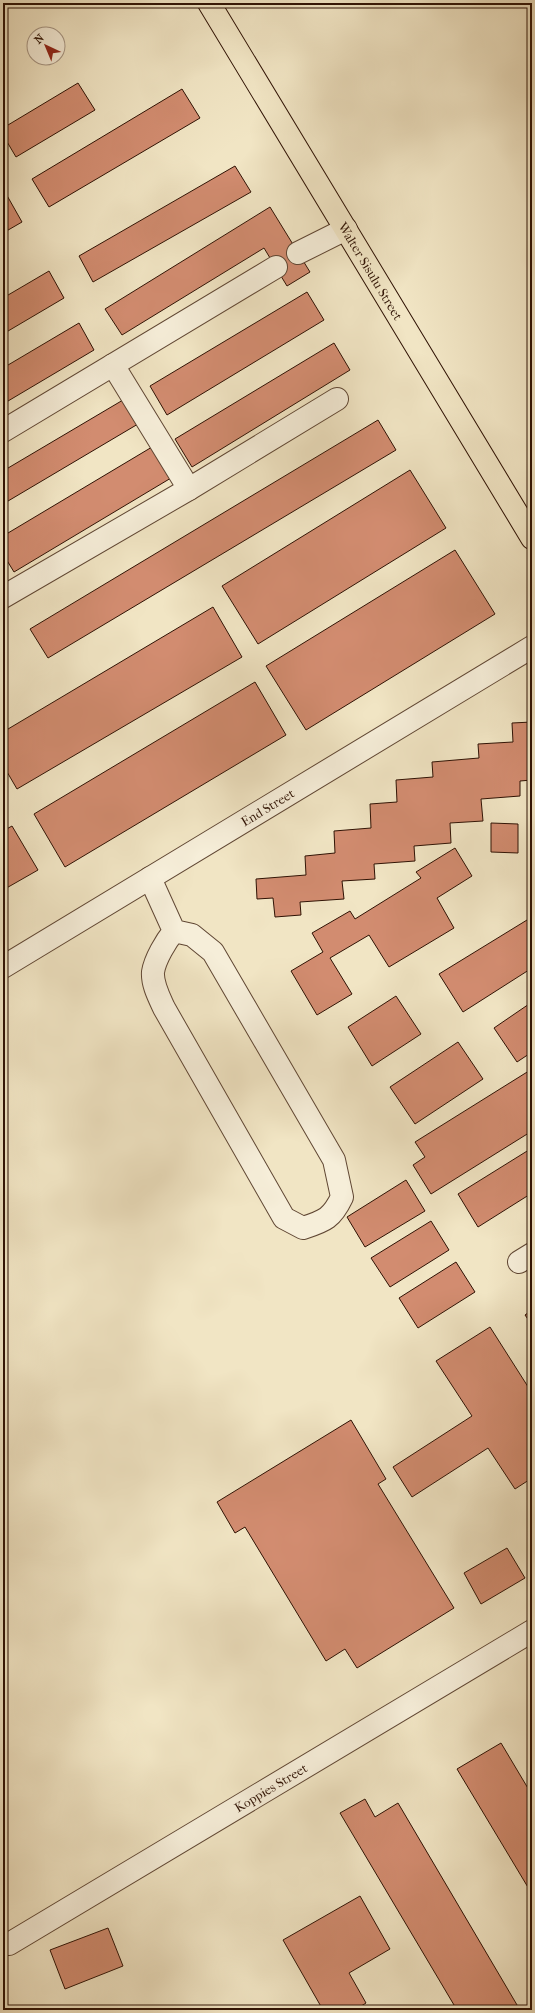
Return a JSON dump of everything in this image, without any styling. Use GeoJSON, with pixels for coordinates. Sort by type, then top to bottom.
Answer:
{"type":"FeatureCollection","features":[{"type":"Feature","properties":{"kind":"highway","name":"Walter Sisulu Street"},"geometry":{"type":"LineString","coordinates":[[209,3],[532,538]]}},
{"type":"Feature","properties":{"kind":"street"},"geometry":{"type":"LineString","coordinates":[[298,253],[346,229]]}},
{"type":"Feature","properties":{"kind":"street"},"geometry":{"type":"LineString","coordinates":[[3,431],[276,267]]}},
{"type":"Feature","properties":{"kind":"street"},"geometry":{"type":"LineString","coordinates":[[113,365],[189,489]]}},
{"type":"Feature","properties":{"kind":"street"},"geometry":{"type":"LineString","coordinates":[[3,597],[189,489],[337,399]]}},
{"type":"Feature","properties":{"kind":"street","name":"End Street"},"geometry":{"type":"LineString","coordinates":[[3,966],[532,647]]}},
{"type":"Feature","properties":{"kind":"street"},"geometry":{"type":"LineString","coordinates":[[150,878],[174,931]]}},
{"type":"Feature","properties":{"kind":"street"},"geometry":{"type":"LineString","coordinates":[[174,931],[192,935],[213,952],[334,1160],[342,1197],[334,1213],[322,1222],[303,1228],[284,1218],[164,1008],[157,992],[154,972],[164,942],[174,931]]}},
{"type":"Feature","properties":{"kind":"street","name":"Koppies Street"},"geometry":{"type":"LineString","coordinates":[[9,1944],[532,1631]]}},
{"type":"Feature","properties":{"kind":"building"},"geometry":{"type":"Polygon","coordinates":[[[78,83],[95,110],[16,157],[3,135],[3,128],[78,83]]]}},
{"type":"Feature","properties":{"kind":"building"},"geometry":{"type":"Polygon","coordinates":[[[182,89],[200,118],[49,207],[32,179],[182,89]]]}},
{"type":"Feature","properties":{"kind":"building"},"geometry":{"type":"Polygon","coordinates":[[[235,166],[251,192],[93,282],[79,256],[235,166]]]}},
{"type":"Feature","properties":{"kind":"building"},"geometry":{"type":"Polygon","coordinates":[[[5,192],[22,222],[3,233],[3,194],[5,192]]]}},
{"type":"Feature","properties":{"kind":"building"},"geometry":{"type":"Polygon","coordinates":[[[270,207],[310,272],[287,286],[264,248],[122,335],[105,309],[270,207]]]}},
{"type":"Feature","properties":{"kind":"building"},"geometry":{"type":"Polygon","coordinates":[[[49,271],[64,298],[3,334],[3,298],[49,271]]]}},
{"type":"Feature","properties":{"kind":"building"},"geometry":{"type":"Polygon","coordinates":[[[307,292],[324,320],[167,415],[150,386],[307,292]]]}},
{"type":"Feature","properties":{"kind":"building"},"geometry":{"type":"Polygon","coordinates":[[[79,323],[94,350],[3,404],[3,368],[79,323]]]}},
{"type":"Feature","properties":{"kind":"building"},"geometry":{"type":"Polygon","coordinates":[[[334,343],[350,370],[192,467],[175,439],[334,343]]]}},
{"type":"Feature","properties":{"kind":"building"},"geometry":{"type":"Polygon","coordinates":[[[123,400],[138,424],[3,504],[3,471],[123,400]]]}},
{"type":"Feature","properties":{"kind":"building"},"geometry":{"type":"Polygon","coordinates":[[[378,420],[396,450],[48,658],[30,629],[378,420]]]}},
{"type":"Feature","properties":{"kind":"building"},"geometry":{"type":"Polygon","coordinates":[[[152,447],[171,478],[14,572],[3,554],[3,536],[152,447]]]}},
{"type":"Feature","properties":{"kind":"building"},"geometry":{"type":"Polygon","coordinates":[[[410,470],[446,528],[258,644],[222,586],[410,470]]]}},
{"type":"Feature","properties":{"kind":"building"},"geometry":{"type":"Polygon","coordinates":[[[455,550],[495,614],[306,730],[266,666],[455,550]]]}},
{"type":"Feature","properties":{"kind":"building"},"geometry":{"type":"Polygon","coordinates":[[[213,607],[242,657],[17,789],[3,765],[3,732],[213,607]]]}},
{"type":"Feature","properties":{"kind":"building"},"geometry":{"type":"Polygon","coordinates":[[[255,682],[286,735],[65,867],[34,814],[255,682]]]}},
{"type":"Feature","properties":{"kind":"building"},"geometry":{"type":"Polygon","coordinates":[[[532,722],[532,780],[520,781],[520,796],[481,799],[483,821],[450,823],[451,843],[414,846],[415,861],[374,864],[375,879],[342,881],[344,899],[300,902],[301,915],[275,917],[273,898],[257,899],[256,879],[306,875],[305,856],[335,853],[334,831],[371,828],[370,804],[397,802],[396,780],[433,777],[432,762],[479,758],[478,744],[513,742],[512,723],[532,722]]]}},
{"type":"Feature","properties":{"kind":"building"},"geometry":{"type":"Polygon","coordinates":[[[491,823],[518,824],[518,853],[491,852],[491,823]]]}},
{"type":"Feature","properties":{"kind":"building"},"geometry":{"type":"Polygon","coordinates":[[[12,826],[38,870],[3,890],[3,831],[12,826]]]}},
{"type":"Feature","properties":{"kind":"building"},"geometry":{"type":"Polygon","coordinates":[[[455,848],[472,876],[437,898],[454,928],[389,967],[369,935],[330,958],[352,994],[317,1015],[291,971],[323,952],[312,933],[350,911],[355,919],[421,878],[416,872],[455,848]]]}},
{"type":"Feature","properties":{"kind":"building"},"geometry":{"type":"Polygon","coordinates":[[[527,920],[532,927],[532,968],[463,1012],[439,974],[527,920]]]}},
{"type":"Feature","properties":{"kind":"building"},"geometry":{"type":"Polygon","coordinates":[[[396,996],[421,1034],[372,1066],[348,1027],[396,996]]]}},
{"type":"Feature","properties":{"kind":"building"},"geometry":{"type":"Polygon","coordinates":[[[532,1002],[532,1052],[517,1062],[494,1028],[532,1002]]]}},
{"type":"Feature","properties":{"kind":"building"},"geometry":{"type":"Polygon","coordinates":[[[458,1042],[483,1079],[415,1124],[390,1087],[458,1042]]]}},
{"type":"Feature","properties":{"kind":"building"},"geometry":{"type":"Polygon","coordinates":[[[532,1069],[532,1131],[431,1194],[413,1165],[425,1157],[415,1142],[532,1069]]]}},
{"type":"Feature","properties":{"kind":"building"},"geometry":{"type":"Polygon","coordinates":[[[532,1148],[532,1193],[478,1227],[458,1194],[532,1148]]]}},
{"type":"Feature","properties":{"kind":"building"},"geometry":{"type":"Polygon","coordinates":[[[406,1180],[425,1211],[365,1247],[347,1217],[406,1180]]]}},
{"type":"Feature","properties":{"kind":"building"},"geometry":{"type":"Polygon","coordinates":[[[431,1221],[449,1250],[390,1287],[371,1258],[431,1221]]]}},
{"type":"Feature","properties":{"kind":"building"},"geometry":{"type":"Polygon","coordinates":[[[456,1262],[475,1292],[418,1328],[399,1298],[456,1262]]]}},
{"type":"Feature","properties":{"kind":"building"},"geometry":{"type":"Polygon","coordinates":[[[532,1310],[532,1325],[525,1315],[532,1310]]]}},
{"type":"Feature","properties":{"kind":"building"},"geometry":{"type":"Polygon","coordinates":[[[490,1327],[532,1393],[532,1478],[515,1489],[488,1448],[412,1497],[393,1467],[472,1416],[436,1361],[490,1327]]]}},
{"type":"Feature","properties":{"kind":"building"},"geometry":{"type":"Polygon","coordinates":[[[351,1420],[386,1479],[378,1484],[454,1608],[357,1668],[345,1649],[326,1661],[245,1527],[235,1533],[217,1502],[351,1420]]]}},
{"type":"Feature","properties":{"kind":"building"},"geometry":{"type":"Polygon","coordinates":[[[507,1548],[525,1578],[481,1604],[464,1573],[507,1548]]]}},
{"type":"Feature","properties":{"kind":"building"},"geometry":{"type":"Polygon","coordinates":[[[501,1743],[532,1795],[532,1894],[457,1769],[501,1743]]]}},
{"type":"Feature","properties":{"kind":"building"},"geometry":{"type":"Polygon","coordinates":[[[365,1799],[375,1817],[398,1803],[520,2010],[457,2010],[340,1813],[365,1799]]]}},
{"type":"Feature","properties":{"kind":"building"},"geometry":{"type":"Polygon","coordinates":[[[360,1896],[390,1949],[349,1973],[366,2003],[355,2010],[323,2010],[283,1940],[360,1896]]]}},
{"type":"Feature","properties":{"kind":"building"},"geometry":{"type":"Polygon","coordinates":[[[108,1928],[123,1966],[65,1989],[50,1950],[108,1928]]]}}]}
